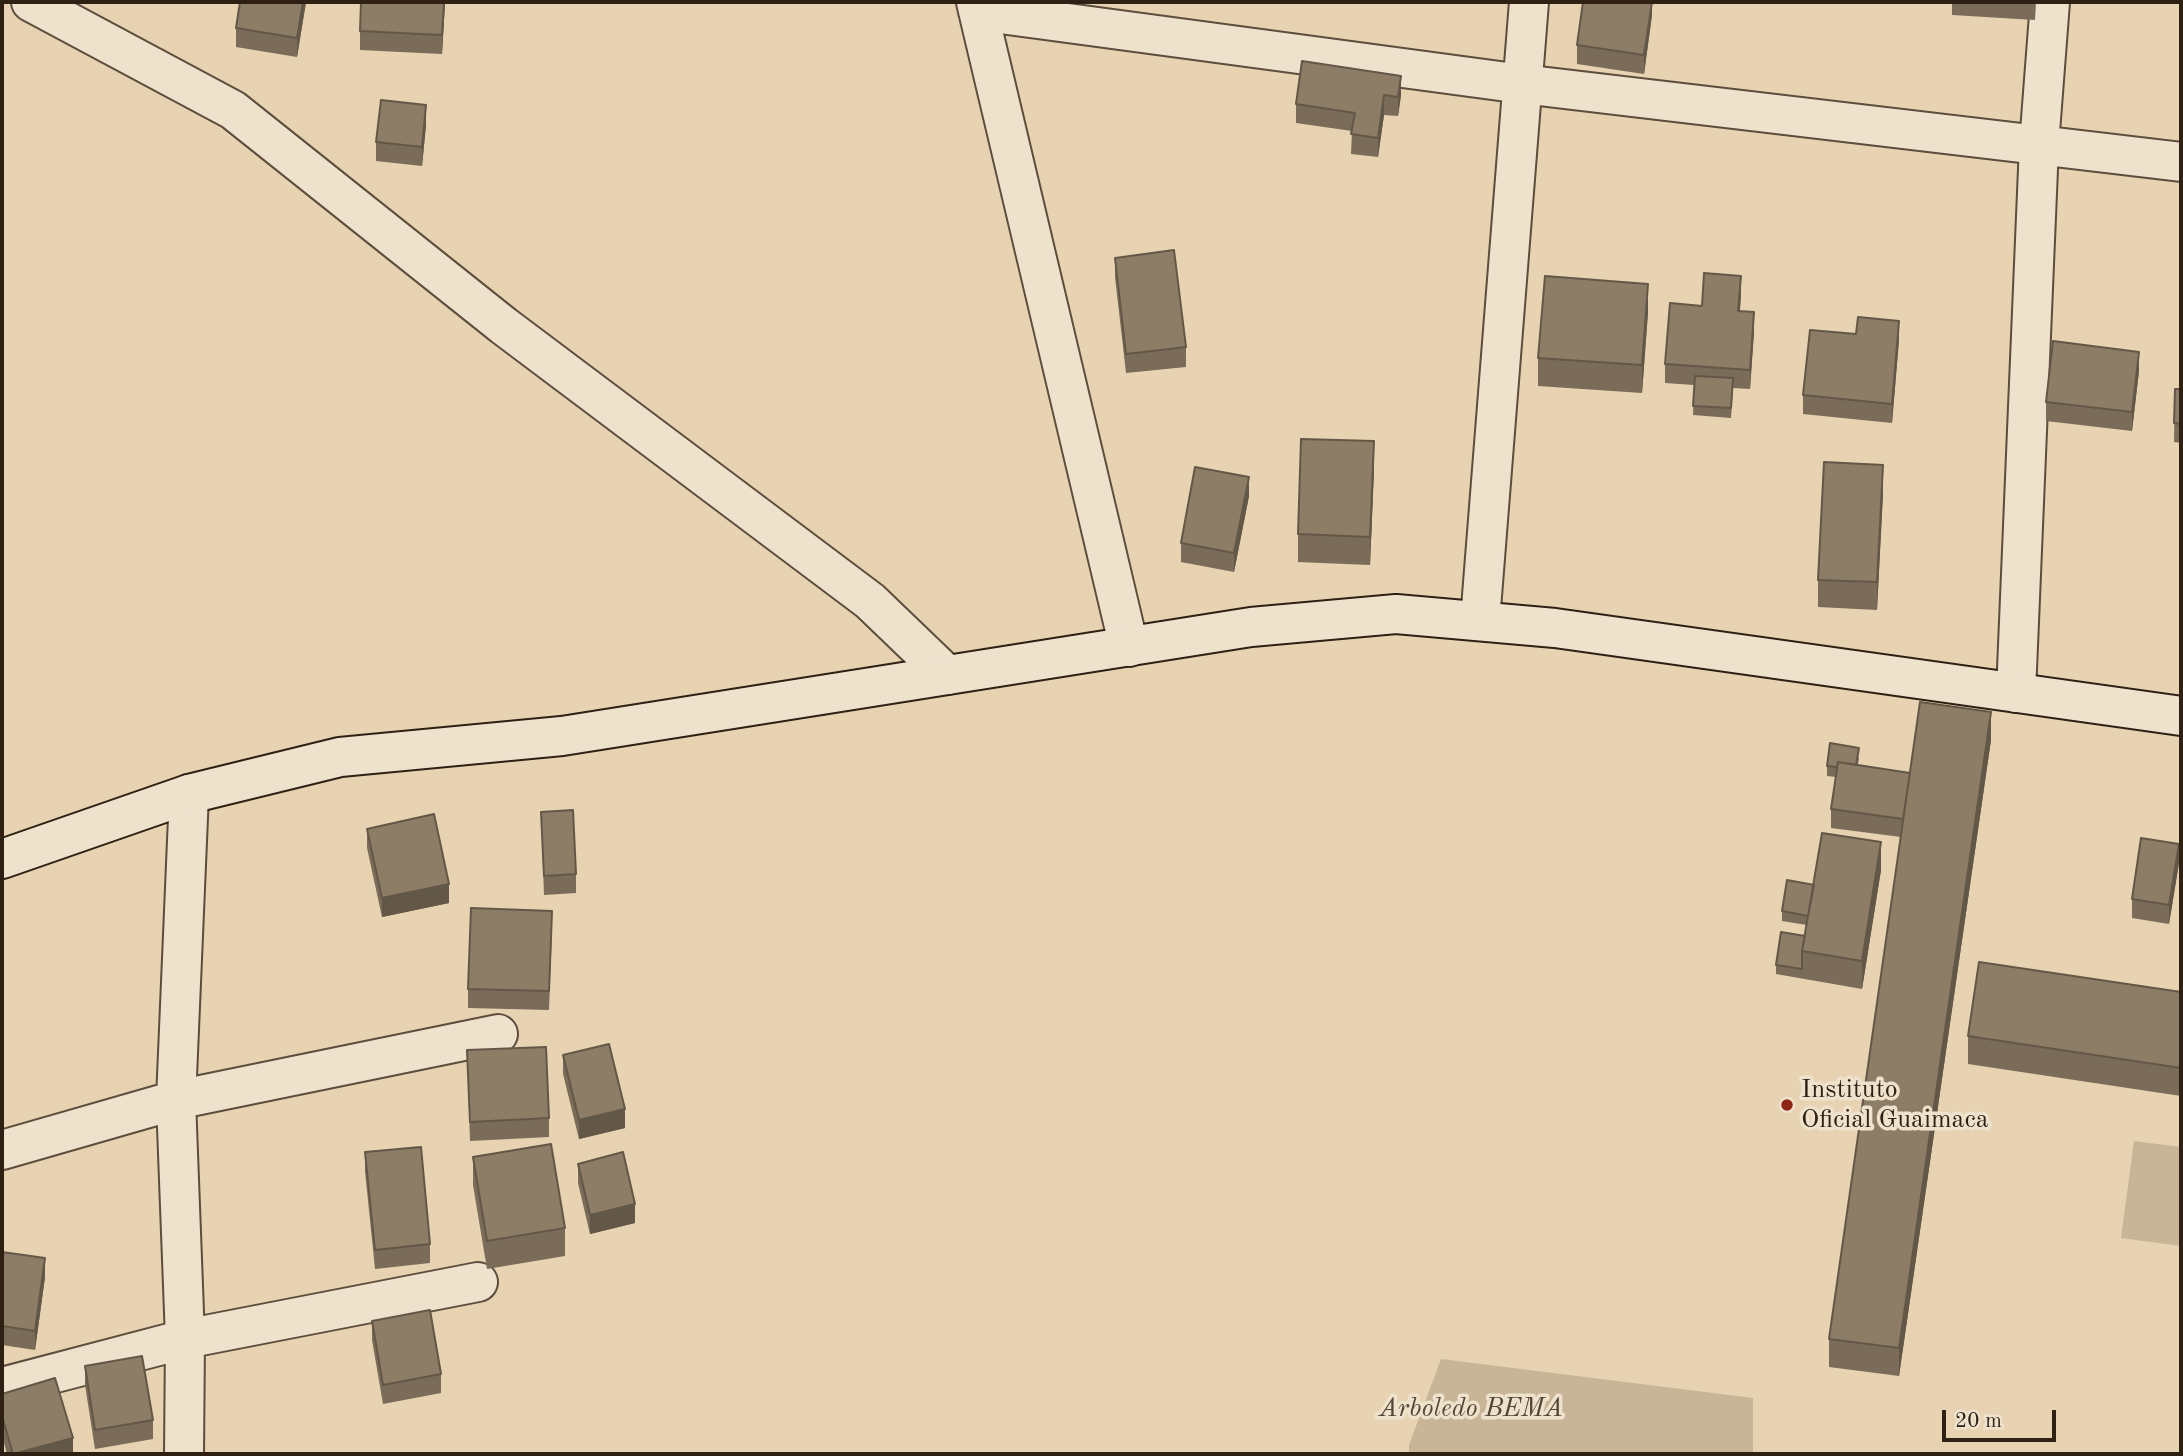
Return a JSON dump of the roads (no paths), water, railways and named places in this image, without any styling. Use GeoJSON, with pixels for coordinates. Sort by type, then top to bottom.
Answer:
{"type":"FeatureCollection","features":[{"type":"Feature","properties":{"kind":"street"},"geometry":{"type":"LineString","coordinates":[[31,2],[233,110],[503,326],[870,601],[947,675]]}},
{"type":"Feature","properties":{"kind":"street"},"geometry":{"type":"LineString","coordinates":[[1480,621],[1529,2]]}},
{"type":"Feature","properties":{"kind":"street"},"geometry":{"type":"LineString","coordinates":[[2015,693],[2039,145],[2050,2]]}},
{"type":"Feature","properties":{"kind":"street"},"geometry":{"type":"LineString","coordinates":[[1129,647],[977,6],[1522,84],[2181,162]]}},
{"type":"Feature","properties":{"kind":"street"},"geometry":{"type":"LineString","coordinates":[[2,859],[189,794],[340,757],[562,736],[1251,627],[1396,614],[1555,628],[2181,716]]}},
{"type":"Feature","properties":{"kind":"street"},"geometry":{"type":"LineString","coordinates":[[184,1454],[185,1339],[176,1100],[189,794]]}},
{"type":"Feature","properties":{"kind":"street"},"geometry":{"type":"LineString","coordinates":[[2,1150],[176,1100],[498,1034]]}},
{"type":"Feature","properties":{"kind":"street"},"geometry":{"type":"LineString","coordinates":[[2,1387],[185,1339],[478,1282]]}},
{"type":"Feature","properties":{"kind":"place","name":"Instituto Oficial Guaimaca"},"geometry":{"type":"Point","coordinates":[1787,1105]}},
{"type":"Feature","properties":{"kind":"park label","name":"Arboledo BEMA"},"geometry":{"type":"Point","coordinates":[1471,1409]}}]}
